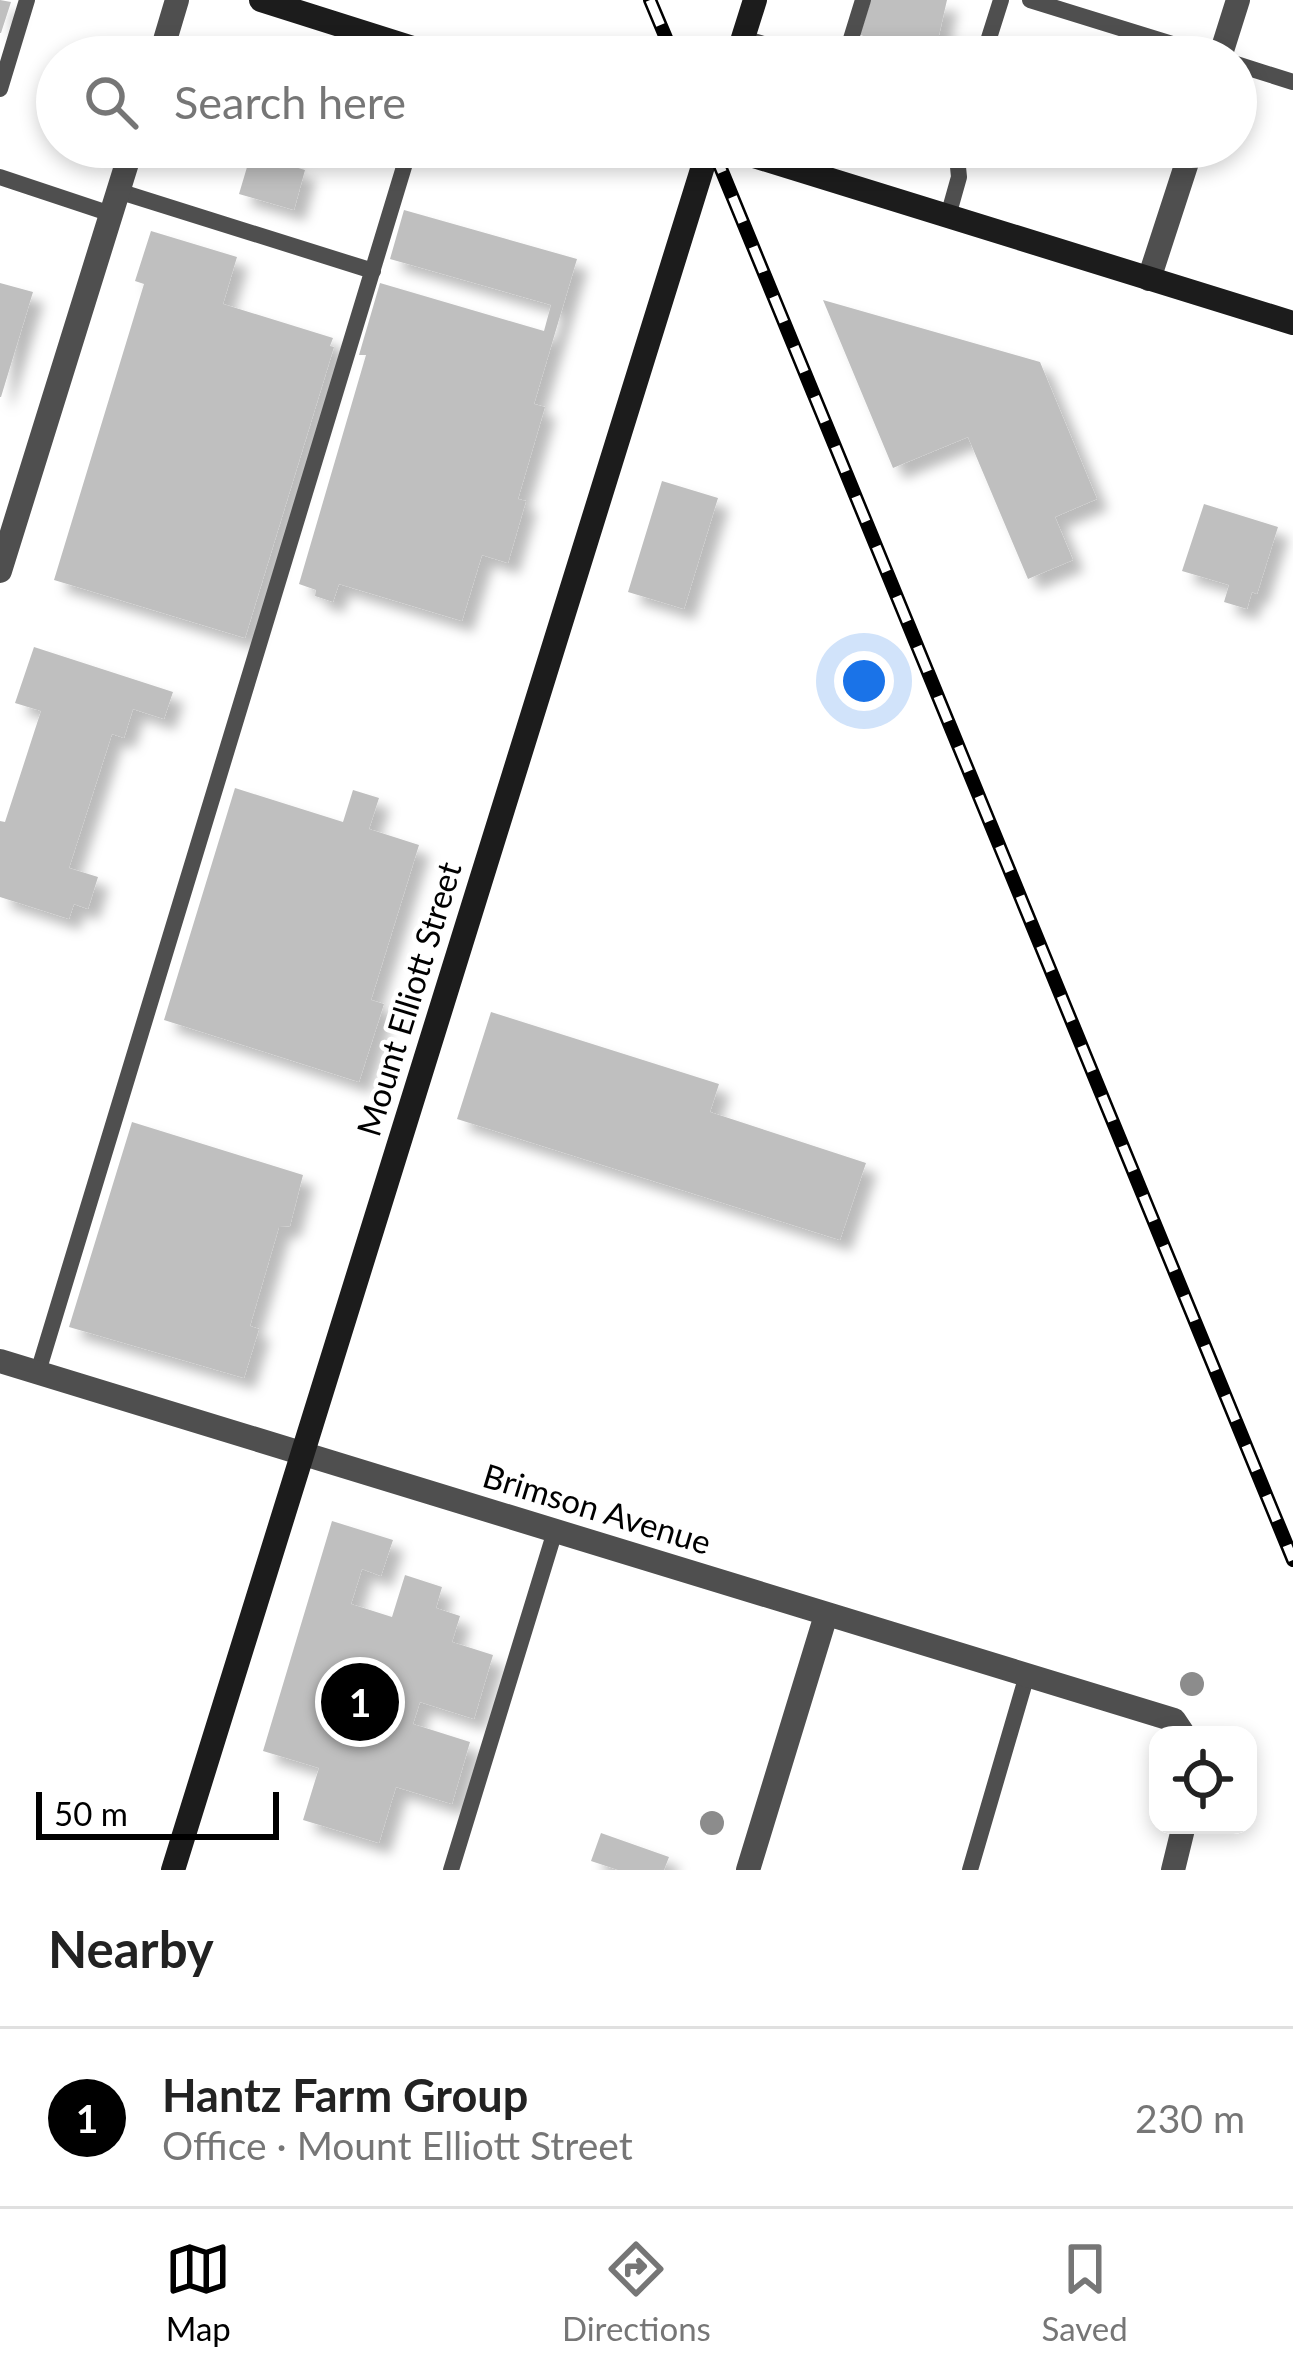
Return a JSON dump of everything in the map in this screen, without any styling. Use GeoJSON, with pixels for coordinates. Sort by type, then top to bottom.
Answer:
{"type":"FeatureCollection","features":[{"type":"Feature","properties":{"kind":"street"},"geometry":{"type":"LineString","coordinates":[[166,36],[177,0]]}},
{"type":"Feature","properties":{"kind":"street"},"geometry":{"type":"LineString","coordinates":[[261,0],[373,36]]}},
{"type":"Feature","properties":{"kind":"street"},"geometry":{"type":"LineString","coordinates":[[744,36],[755,0]]}},
{"type":"Feature","properties":{"kind":"street"},"geometry":{"type":"LineString","coordinates":[[1225,36],[1238,0]]}},
{"type":"Feature","properties":{"kind":"street"},"geometry":{"type":"LineString","coordinates":[[0,571],[125,168]]}},
{"type":"Feature","properties":{"kind":"street","name":"Mount Elliott Street"},"geometry":{"type":"LineString","coordinates":[[173,1870],[702,168]]}},
{"type":"Feature","properties":{"kind":"street"},"geometry":{"type":"LineString","coordinates":[[792,168],[1293,322]]}},
{"type":"Feature","properties":{"kind":"street"},"geometry":{"type":"LineString","coordinates":[[1149,279],[1185,168]]}},
{"type":"Feature","properties":{"kind":"street","name":"Brimson Avenue"},"geometry":{"type":"LineString","coordinates":[[0,1360],[1027,1675],[1176,1726]]}},
{"type":"Feature","properties":{"kind":"street"},"geometry":{"type":"LineString","coordinates":[[748,1870],[826,1615]]}},
{"type":"Feature","properties":{"kind":"street"},"geometry":{"type":"LineString","coordinates":[[1173,1870],[1182,1834]]}},
{"type":"Feature","properties":{"kind":"lane"},"geometry":{"type":"LineString","coordinates":[[0,89],[27,0]]}},
{"type":"Feature","properties":{"kind":"lane"},"geometry":{"type":"LineString","coordinates":[[852,36],[863,0]]}},
{"type":"Feature","properties":{"kind":"lane"},"geometry":{"type":"LineString","coordinates":[[989,36],[1001,0]]}},
{"type":"Feature","properties":{"kind":"lane"},"geometry":{"type":"LineString","coordinates":[[1030,0],[1148,36]]}},
{"type":"Feature","properties":{"kind":"lane"},"geometry":{"type":"LineString","coordinates":[[1257,71],[1293,82]]}},
{"type":"Feature","properties":{"kind":"lane"},"geometry":{"type":"LineString","coordinates":[[38,1372],[404,168]]}},
{"type":"Feature","properties":{"kind":"lane"},"geometry":{"type":"LineString","coordinates":[[948,216],[958,168]]}},
{"type":"Feature","properties":{"kind":"lane"},"geometry":{"type":"LineString","coordinates":[[0,177],[373,271]]}},
{"type":"Feature","properties":{"kind":"lane"},"geometry":{"type":"LineString","coordinates":[[451,1870],[555,1531]]}},
{"type":"Feature","properties":{"kind":"lane"},"geometry":{"type":"LineString","coordinates":[[970,1870],[1027,1675]]}},
{"type":"Feature","properties":{"kind":"building"},"geometry":{"type":"Polygon","coordinates":[[[0,0],[11,2],[1,33],[0,33],[0,0]]]}},
{"type":"Feature","properties":{"kind":"building"},"geometry":{"type":"Polygon","coordinates":[[[871,0],[947,0],[939,36],[860,35],[871,0]]]}},
{"type":"Feature","properties":{"kind":"building"},"geometry":{"type":"Polygon","coordinates":[[[247,168],[305,170],[294,210],[239,194],[247,168]]]}},
{"type":"Feature","properties":{"kind":"building"},"geometry":{"type":"Polygon","coordinates":[[[404,210],[577,259],[534,404],[545,407],[518,499],[526,501],[508,563],[482,555],[462,621],[339,584],[333,602],[299,584],[366,355],[359,355],[380,283],[544,331],[551,305],[390,259],[404,210]]]}},
{"type":"Feature","properties":{"kind":"building"},"geometry":{"type":"Polygon","coordinates":[[[151,231],[237,257],[223,304],[333,338],[245,638],[54,580],[144,284],[135,281],[151,231]]]}},
{"type":"Feature","properties":{"kind":"building"},"geometry":{"type":"Polygon","coordinates":[[[0,283],[33,292],[1,397],[0,397],[0,283]]]}},
{"type":"Feature","properties":{"kind":"building"},"geometry":{"type":"Polygon","coordinates":[[[823,300],[1040,362],[1097,499],[1055,517],[1073,560],[1028,579],[968,437],[893,468],[823,300]]]}},
{"type":"Feature","properties":{"kind":"building"},"geometry":{"type":"Polygon","coordinates":[[[662,481],[718,498],[684,609],[628,592],[662,481]]]}},
{"type":"Feature","properties":{"kind":"building"},"geometry":{"type":"Polygon","coordinates":[[[1204,504],[1278,527],[1257,594],[1252,592],[1247,609],[1224,602],[1229,585],[1182,571],[1204,504]]]}},
{"type":"Feature","properties":{"kind":"building"},"geometry":{"type":"Polygon","coordinates":[[[34,647],[173,692],[164,719],[133,709],[124,738],[112,734],[69,868],[98,877],[88,909],[74,904],[69,919],[0,897],[0,821],[5,822],[41,711],[15,703],[34,647]]]}},
{"type":"Feature","properties":{"kind":"building"},"geometry":{"type":"Polygon","coordinates":[[[235,788],[343,822],[353,790],[379,798],[369,829],[419,845],[371,1000],[384,1004],[359,1082],[164,1020],[235,788]]]}},
{"type":"Feature","properties":{"kind":"building"},"geometry":{"type":"Polygon","coordinates":[[[491,1012],[719,1084],[710,1112],[866,1163],[840,1240],[457,1119],[491,1012]]]}},
{"type":"Feature","properties":{"kind":"building"},"geometry":{"type":"Polygon","coordinates":[[[132,1122],[303,1175],[290,1226],[279,1227],[250,1326],[259,1329],[244,1378],[69,1327],[132,1122]]]}},
{"type":"Feature","properties":{"kind":"building"},"geometry":{"type":"Polygon","coordinates":[[[332,1521],[393,1540],[381,1576],[362,1569],[351,1604],[392,1617],[405,1575],[442,1587],[436,1608],[460,1616],[452,1642],[493,1655],[474,1719],[420,1702],[413,1724],[470,1742],[452,1804],[396,1787],[379,1843],[303,1820],[319,1768],[263,1751],[332,1521]]]}},
{"type":"Feature","properties":{"kind":"building"},"geometry":{"type":"Polygon","coordinates":[[[601,1833],[669,1857],[664,1870],[618,1870],[591,1861],[601,1833]]]}},
{"type":"Feature","properties":{"kind":"railway"},"geometry":{"type":"LineString","coordinates":[[650,0],[665,36]]}},
{"type":"Feature","properties":{"kind":"railway"},"geometry":{"type":"LineString","coordinates":[[721,168],[1293,1560]]}},
{"type":"Feature","properties":{"kind":"place","name":"Hantz Farm Group"},"geometry":{"type":"Point","coordinates":[360,1702]}}]}
